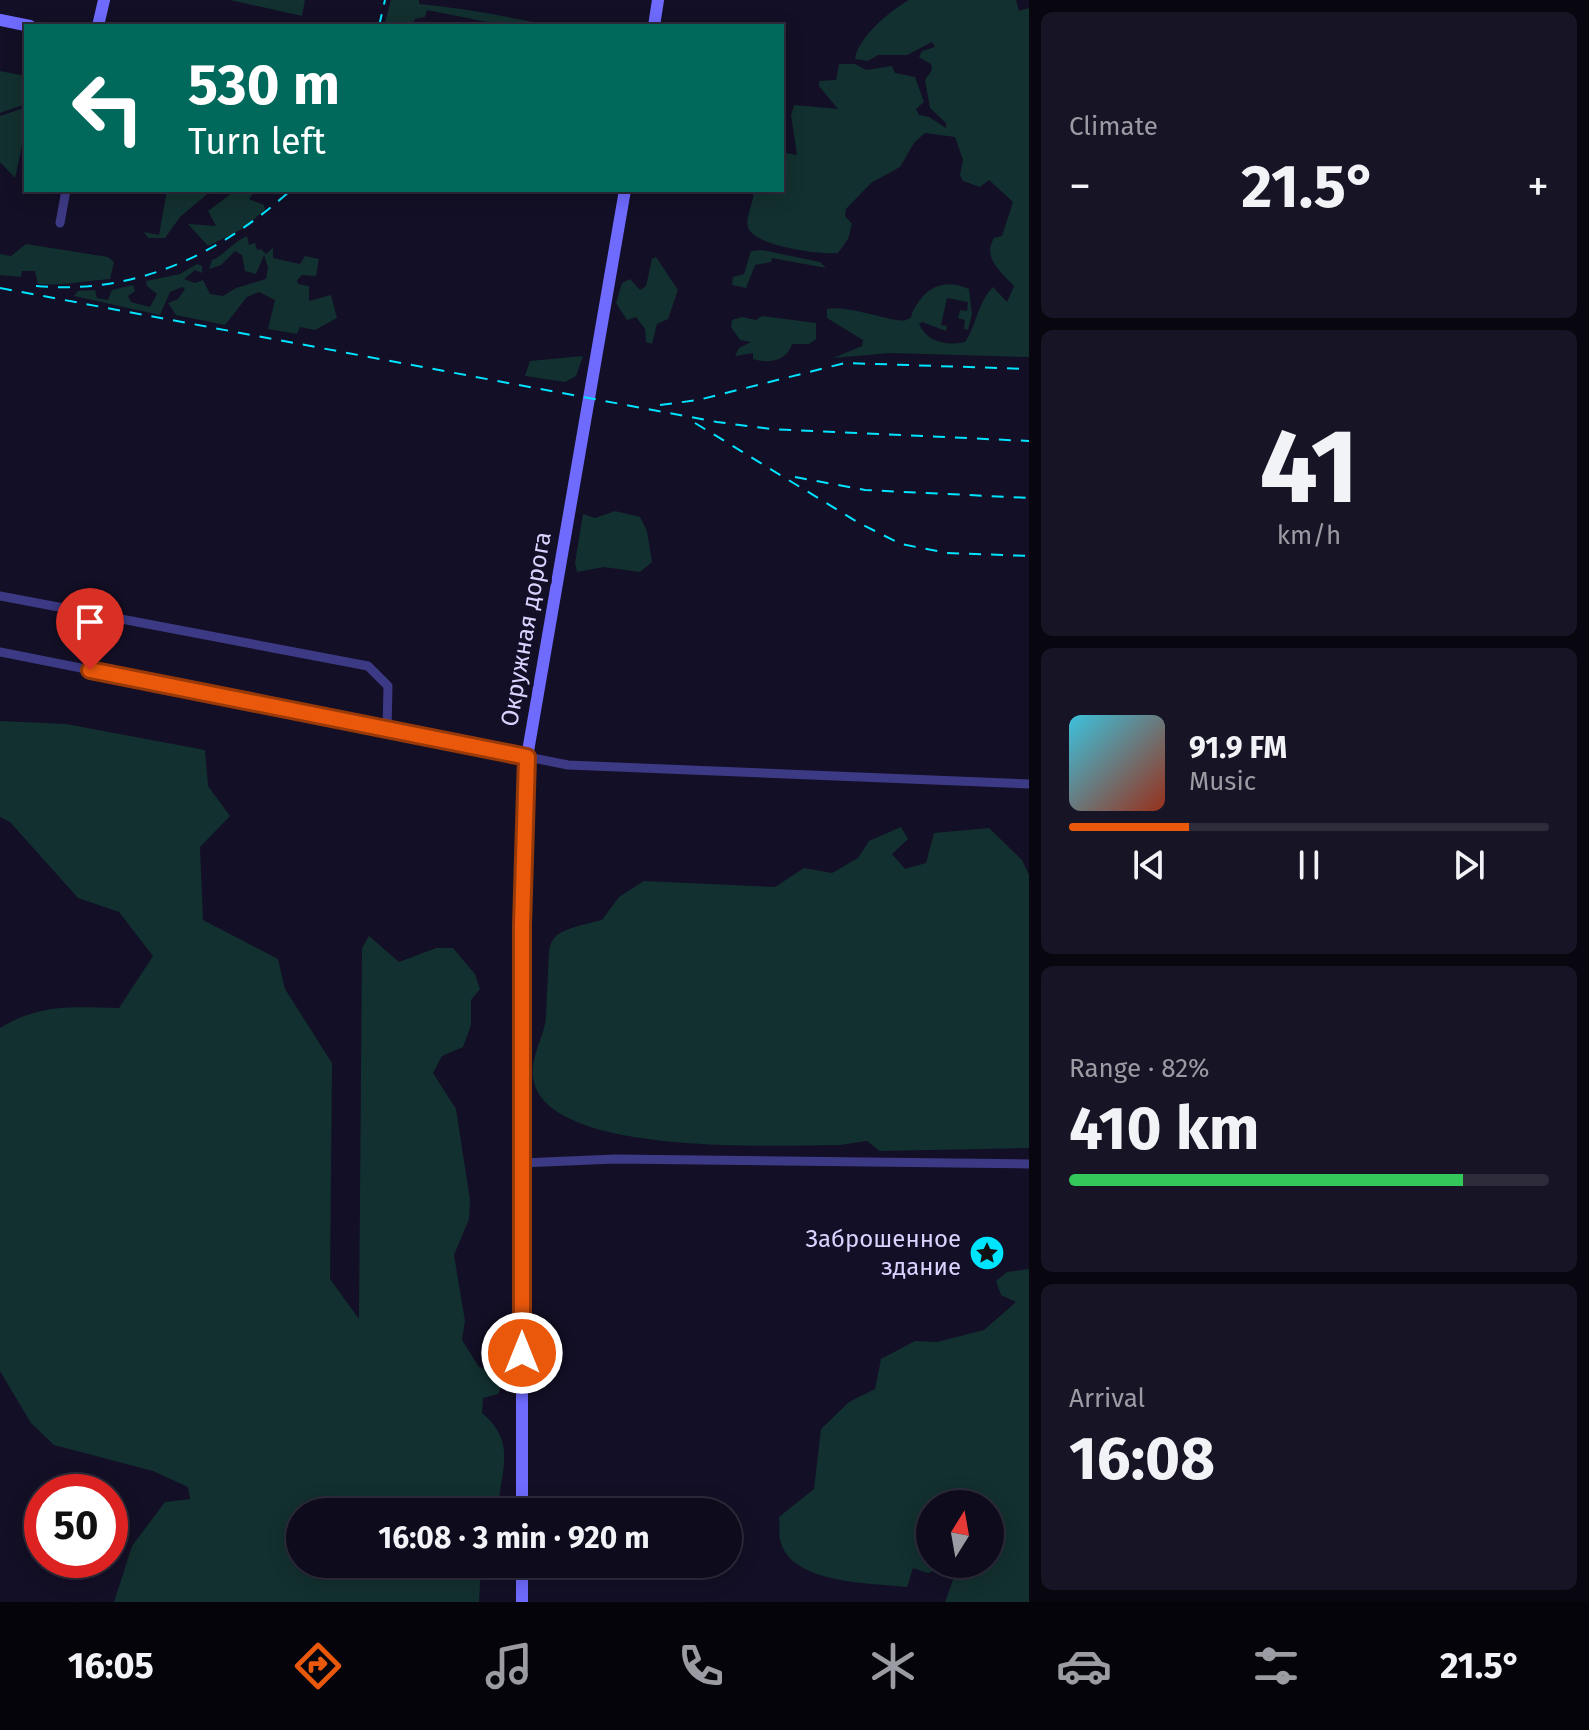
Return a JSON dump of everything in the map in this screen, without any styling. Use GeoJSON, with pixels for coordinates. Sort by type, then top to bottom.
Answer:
{"type":"FeatureCollection","features":[{"type":"Feature","properties":{"kind":"main road"},"geometry":{"type":"LineString","coordinates":[[98,24],[104,0]]}},
{"type":"Feature","properties":{"kind":"main road"},"geometry":{"type":"LineString","coordinates":[[654,24],[658,0]]}},
{"type":"Feature","properties":{"kind":"main road"},"geometry":{"type":"LineString","coordinates":[[0,20],[24,25]]}},
{"type":"Feature","properties":{"kind":"main road","name":"Окружная дорога"},"geometry":{"type":"LineString","coordinates":[[522,1498],[521,1163],[527,757],[625,192]]}},
{"type":"Feature","properties":{"kind":"main road"},"geometry":{"type":"LineString","coordinates":[[522,1578],[522,1602]]}},
{"type":"Feature","properties":{"kind":"street"},"geometry":{"type":"LineString","coordinates":[[60,223],[66,192]]}},
{"type":"Feature","properties":{"kind":"street"},"geometry":{"type":"LineString","coordinates":[[0,596],[368,666],[388,686],[387,728]]}},
{"type":"Feature","properties":{"kind":"street"},"geometry":{"type":"LineString","coordinates":[[0,652],[593,768],[1029,784]]}},
{"type":"Feature","properties":{"kind":"street"},"geometry":{"type":"LineString","coordinates":[[521,1163],[615,1159],[1029,1164]]}},
{"type":"Feature","properties":{"kind":"green space"},"geometry":{"type":"Polygon","coordinates":[[[230,0],[305,0],[302,16],[230,0]]]}},
{"type":"Feature","properties":{"kind":"green space"},"geometry":{"type":"Polygon","coordinates":[[[391,0],[419,0],[419,4],[542,24],[497,24],[427,10],[425,17],[415,19],[412,24],[385,24],[391,0]]]}},
{"type":"Feature","properties":{"kind":"green space"},"geometry":{"type":"Polygon","coordinates":[[[909,0],[1016,0],[1019,11],[1029,8],[1029,357],[890,353],[833,358],[862,346],[863,340],[827,318],[827,309],[847,309],[906,320],[911,318],[924,295],[936,286],[960,286],[969,289],[972,314],[968,330],[964,329],[965,320],[958,318],[960,310],[967,311],[968,302],[947,298],[941,325],[947,326],[946,331],[922,322],[919,324],[932,339],[951,343],[965,342],[993,287],[1007,302],[1014,286],[999,270],[990,252],[994,238],[1002,236],[1013,202],[989,180],[980,187],[963,181],[960,175],[963,160],[955,137],[925,133],[914,143],[900,167],[871,183],[846,209],[845,216],[852,224],[848,239],[838,253],[803,251],[774,244],[753,234],[748,227],[754,192],[784,192],[784,152],[797,155],[791,115],[794,105],[838,109],[819,86],[819,81],[836,80],[839,64],[855,64],[866,70],[892,66],[895,73],[915,77],[924,102],[916,109],[919,115],[929,117],[946,128],[946,123],[930,108],[925,80],[932,70],[931,64],[919,57],[922,51],[935,47],[932,42],[907,55],[878,55],[868,61],[855,59],[862,42],[893,10],[909,0]]]}},
{"type":"Feature","properties":{"kind":"green space"},"geometry":{"type":"Polygon","coordinates":[[[0,71],[24,76],[24,105],[0,113],[0,71]]]}},
{"type":"Feature","properties":{"kind":"green space"},"geometry":{"type":"Polygon","coordinates":[[[24,108],[24,136],[15,178],[0,162],[0,116],[24,108]]]}},
{"type":"Feature","properties":{"kind":"green space"},"geometry":{"type":"Polygon","coordinates":[[[167,192],[210,192],[180,217],[165,238],[148,238],[144,232],[159,235],[167,192]]]}},
{"type":"Feature","properties":{"kind":"green space"},"geometry":{"type":"Polygon","coordinates":[[[233,192],[254,192],[249,199],[264,205],[265,210],[242,229],[208,246],[188,224],[216,226],[208,211],[233,192]]]}},
{"type":"Feature","properties":{"kind":"green space"},"geometry":{"type":"Polygon","coordinates":[[[247,236],[249,245],[255,243],[257,250],[261,249],[266,254],[273,248],[273,258],[300,264],[305,256],[319,259],[316,276],[302,275],[297,280],[298,284],[309,286],[309,301],[331,295],[337,318],[315,330],[300,327],[297,334],[268,329],[275,300],[259,292],[247,297],[225,325],[176,315],[168,303],[178,299],[185,289],[182,287],[170,292],[160,315],[74,296],[78,291],[95,290],[97,298],[108,300],[112,290],[133,285],[135,291],[128,296],[131,302],[150,307],[157,294],[147,286],[146,281],[180,274],[197,264],[202,266],[202,273],[195,270],[184,279],[195,283],[203,280],[210,294],[223,296],[236,288],[266,279],[268,268],[264,255],[256,274],[245,271],[242,255],[235,251],[221,265],[209,269],[212,260],[247,236]]]}},
{"type":"Feature","properties":{"kind":"green space"},"geometry":{"type":"Polygon","coordinates":[[[26,244],[108,257],[114,262],[110,279],[38,284],[35,271],[22,271],[21,277],[0,275],[0,254],[11,256],[26,244]]]}},
{"type":"Feature","properties":{"kind":"green space"},"geometry":{"type":"Polygon","coordinates":[[[762,250],[820,262],[826,268],[772,258],[771,262],[755,265],[746,288],[732,285],[733,277],[744,274],[751,251],[762,250]]]}},
{"type":"Feature","properties":{"kind":"green space"},"geometry":{"type":"Polygon","coordinates":[[[656,257],[678,290],[668,319],[657,324],[652,344],[646,342],[645,329],[636,317],[627,320],[616,303],[622,283],[630,279],[640,290],[646,286],[652,259],[656,257]]]}},
{"type":"Feature","properties":{"kind":"green space"},"geometry":{"type":"Polygon","coordinates":[[[762,316],[816,323],[816,339],[809,344],[792,344],[782,358],[771,361],[753,359],[753,353],[735,356],[739,348],[751,342],[740,340],[731,327],[732,320],[742,317],[756,320],[762,316]]]}},
{"type":"Feature","properties":{"kind":"green space"},"geometry":{"type":"Polygon","coordinates":[[[583,356],[576,376],[565,382],[525,376],[530,361],[583,356]]]}},
{"type":"Feature","properties":{"kind":"green space"},"geometry":{"type":"Polygon","coordinates":[[[615,511],[640,517],[647,531],[652,562],[640,572],[604,567],[577,572],[575,563],[583,514],[595,518],[615,511]]]}},
{"type":"Feature","properties":{"kind":"green space"},"geometry":{"type":"Polygon","coordinates":[[[0,721],[66,724],[205,750],[208,786],[230,816],[200,847],[203,920],[278,959],[285,989],[332,1063],[330,1279],[359,1319],[362,948],[369,936],[399,962],[436,948],[453,948],[475,974],[480,989],[471,1000],[471,1025],[463,1047],[442,1056],[433,1073],[456,1109],[470,1200],[469,1219],[454,1255],[465,1321],[462,1340],[479,1367],[500,1376],[502,1385],[498,1394],[483,1398],[482,1413],[500,1435],[503,1446],[500,1498],[286,1498],[286,1578],[480,1578],[479,1602],[114,1602],[122,1578],[128,1578],[128,1558],[132,1546],[165,1502],[190,1499],[188,1487],[153,1471],[54,1445],[31,1423],[0,1371],[0,1028],[43,1010],[119,1008],[153,956],[119,912],[78,898],[10,822],[0,817],[0,721]]]}},
{"type":"Feature","properties":{"kind":"green space"},"geometry":{"type":"Polygon","coordinates":[[[901,827],[908,839],[892,854],[905,869],[926,863],[934,833],[989,828],[1022,860],[1029,875],[1029,1148],[880,1151],[867,1141],[840,1145],[768,1146],[668,1141],[619,1134],[576,1122],[546,1103],[533,1077],[533,1070],[546,1020],[550,949],[558,935],[602,920],[619,897],[644,881],[775,887],[804,868],[832,873],[858,858],[869,841],[901,827]]]}},
{"type":"Feature","properties":{"kind":"green space"},"geometry":{"type":"Polygon","coordinates":[[[1029,1269],[1029,1602],[945,1602],[954,1578],[1004,1578],[1004,1490],[916,1490],[916,1569],[913,1568],[907,1587],[835,1579],[801,1567],[788,1556],[781,1543],[779,1517],[814,1489],[821,1429],[849,1402],[875,1389],[881,1359],[915,1341],[937,1342],[984,1330],[1016,1302],[1001,1295],[996,1281],[1007,1272],[1029,1269]]]}},
{"type":"Feature","properties":{"kind":"railway"},"geometry":{"type":"LineString","coordinates":[[379,24],[385,0]]}},
{"type":"Feature","properties":{"kind":"railway"},"geometry":{"type":"LineString","coordinates":[[36,286],[107,284],[174,266],[235,234],[289,192]]}},
{"type":"Feature","properties":{"kind":"railway"},"geometry":{"type":"LineString","coordinates":[[0,288],[717,422],[771,429],[1029,441]]}},
{"type":"Feature","properties":{"kind":"railway"},"geometry":{"type":"LineString","coordinates":[[660,405],[698,400],[845,363],[1029,369]]}},
{"type":"Feature","properties":{"kind":"railway"},"geometry":{"type":"LineString","coordinates":[[695,423],[859,523],[901,544],[947,553],[1029,556]]}},
{"type":"Feature","properties":{"kind":"railway"},"geometry":{"type":"LineString","coordinates":[[795,477],[865,490],[1029,498]]}},
{"type":"Feature","properties":{"kind":"place","name":"Заброшенное здание"},"geometry":{"type":"Point","coordinates":[987,1253]}},
{"type":"Feature","properties":{"kind":"route"},"geometry":{"type":"LineString","coordinates":[[90,670],[527,757],[522,925],[522,1353]]}}]}
